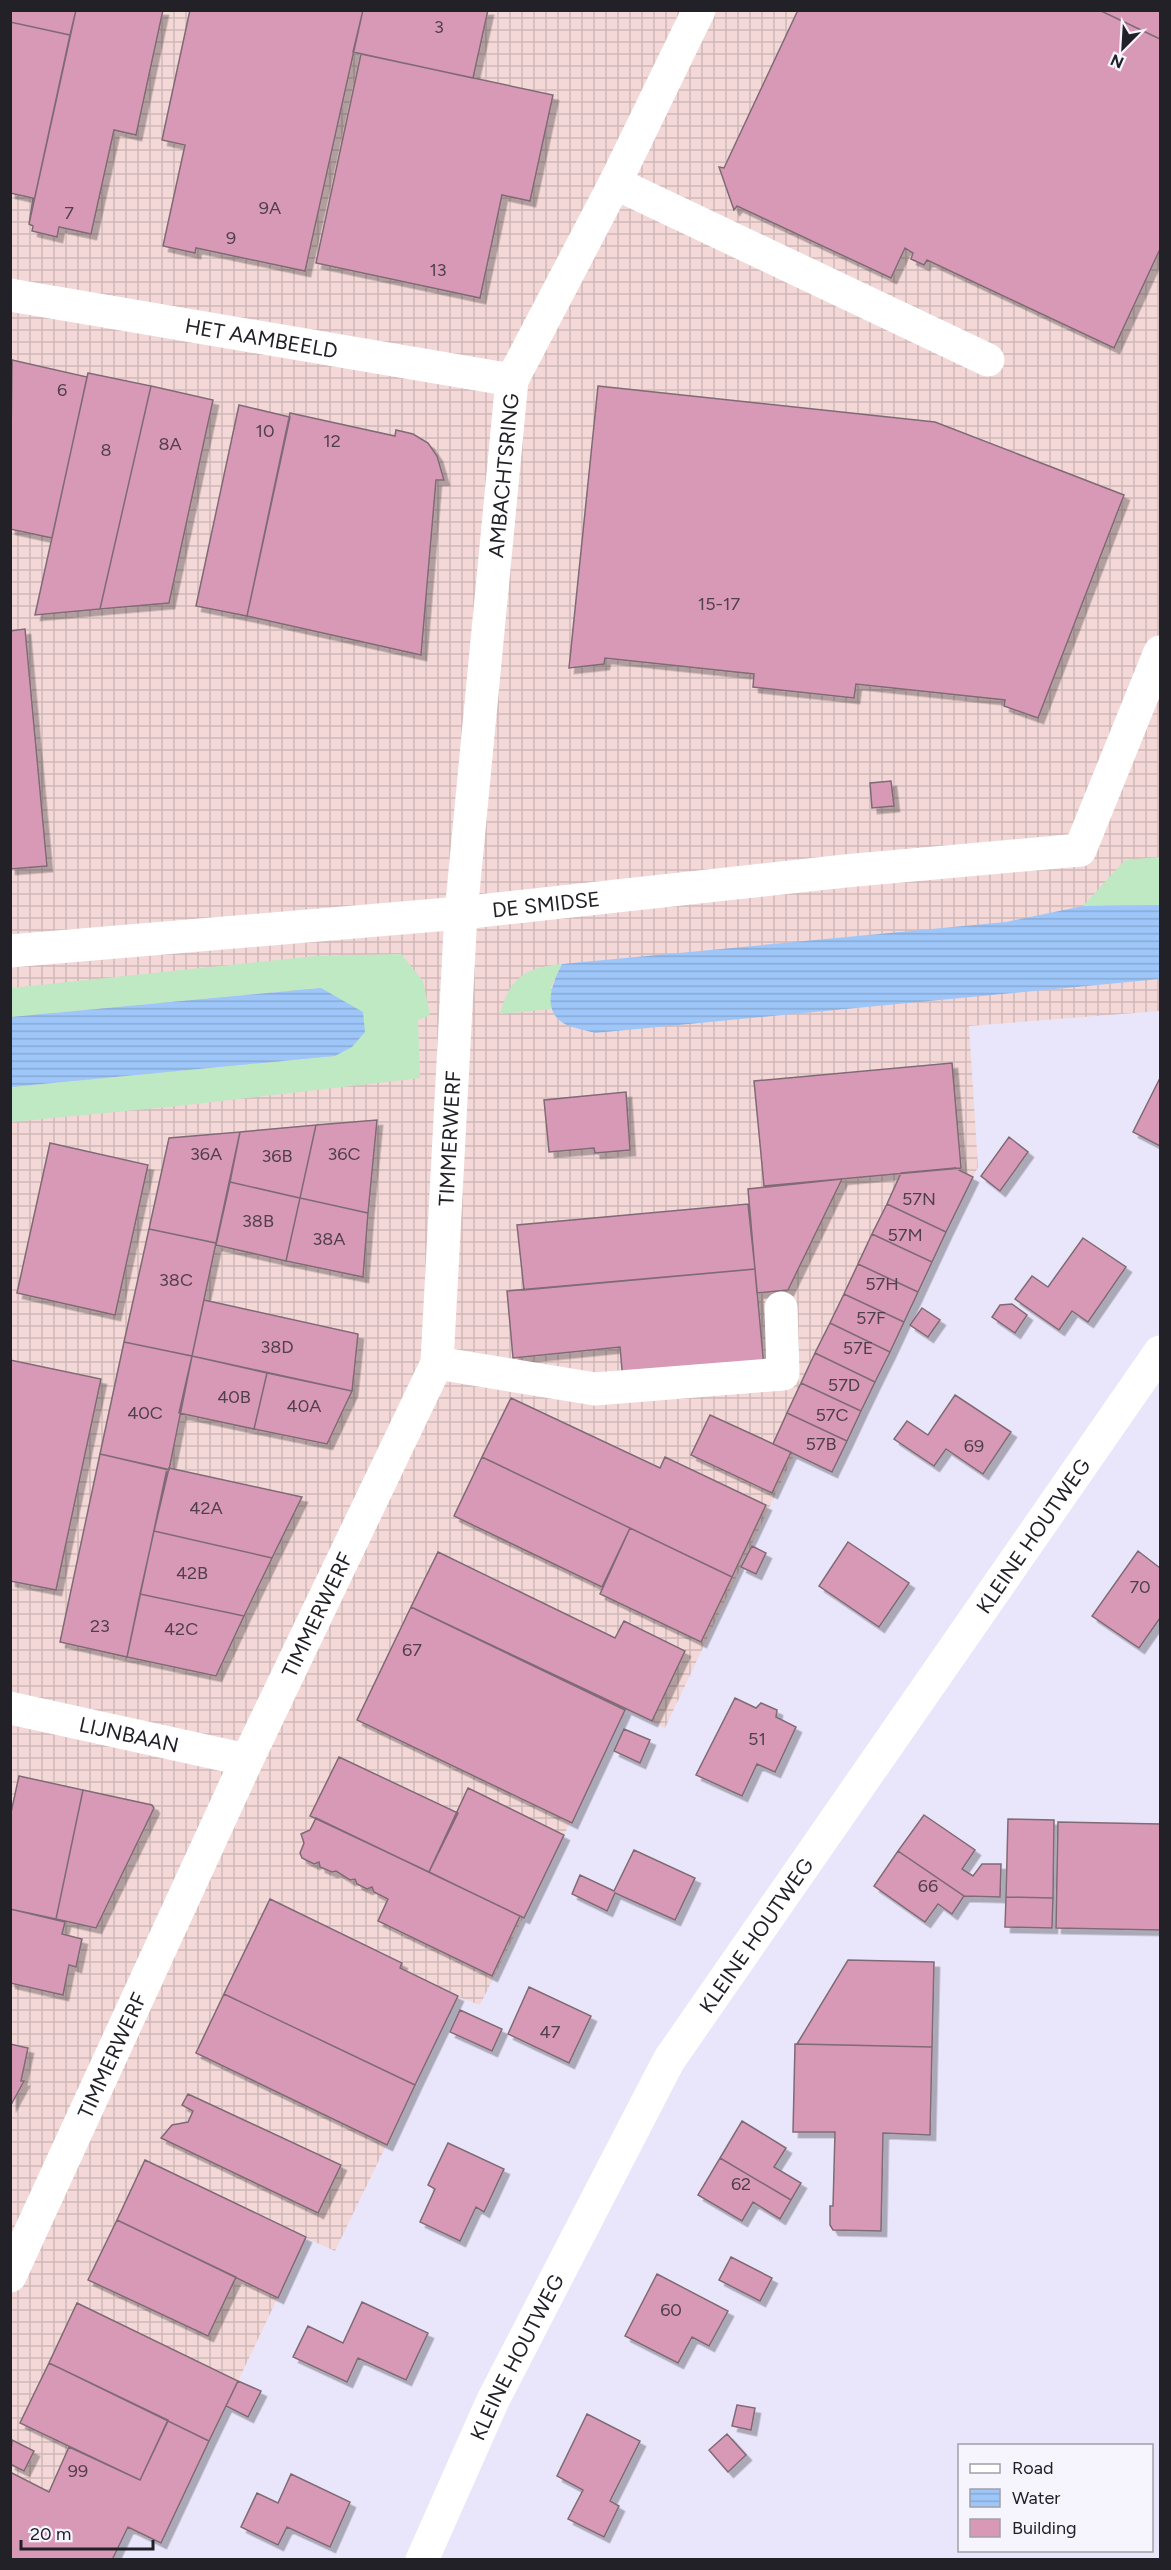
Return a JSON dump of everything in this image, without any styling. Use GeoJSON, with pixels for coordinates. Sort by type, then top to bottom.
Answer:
{"type":"FeatureCollection","features":[{"type":"Feature","properties":{"kind":"street","name":"AMBACHTSRING"},"geometry":{"type":"LineString","coordinates":[[461,914],[512,380],[615,183],[699,10]]}},
{"type":"Feature","properties":{"kind":"street"},"geometry":{"type":"LineString","coordinates":[[615,183],[988,360]]}},
{"type":"Feature","properties":{"kind":"street","name":"HET AAMBEELD"},"geometry":{"type":"LineString","coordinates":[[10,295],[512,380]]}},
{"type":"Feature","properties":{"kind":"street","name":"DE SMIDSE"},"geometry":{"type":"LineString","coordinates":[[10,951],[461,914],[845,871],[1080,850],[1161,652]]}},
{"type":"Feature","properties":{"kind":"street","name":"TIMMERWERF"},"geometry":{"type":"LineString","coordinates":[[10,2276],[247,1760],[437,1363],[461,914]]}},
{"type":"Feature","properties":{"kind":"street"},"geometry":{"type":"LineString","coordinates":[[437,1363],[596,1389],[783,1374],[781,1308]]}},
{"type":"Feature","properties":{"kind":"street","name":"KLEINE HOUTWEG"},"geometry":{"type":"LineString","coordinates":[[422,2559],[493,2400],[669,2061],[1161,1352]]}},
{"type":"Feature","properties":{"kind":"street","name":"LIJNBAAN"},"geometry":{"type":"LineString","coordinates":[[10,1708],[247,1760]]}},
{"type":"Feature","properties":{"kind":"shaded area"},"geometry":{"type":"Polygon","coordinates":[[[11,11],[1160,11],[1160,1011],[969,1026],[978,1167],[834,1455],[803,1436],[665,1728],[626,1709],[480,2005],[458,1997],[335,2251],[306,2238],[161,2543],[127,2529],[112,2559],[11,2560],[11,11]]]}},
{"type":"Feature","properties":{"kind":"green space"},"geometry":{"type":"Polygon","coordinates":[[[1160,857],[1160,905],[1083,906],[1125,860],[1160,857]]]}},
{"type":"Feature","properties":{"kind":"green space"},"geometry":{"type":"Polygon","coordinates":[[[401,954],[423,981],[430,1015],[418,1020],[420,1078],[178,1106],[11,1122],[11,1087],[335,1056],[320,988],[11,1017],[11,988],[316,956],[401,954]]]}},
{"type":"Feature","properties":{"kind":"green space"},"geometry":{"type":"Polygon","coordinates":[[[562,964],[551,987],[551,1009],[500,1014],[509,991],[521,977],[538,968],[562,964]]]}},
{"type":"Feature","properties":{"kind":"water"},"geometry":{"type":"Polygon","coordinates":[[[1160,905],[1160,979],[595,1033],[563,1023],[552,1010],[551,995],[562,964],[1006,922],[1083,906],[1160,905]]]}},
{"type":"Feature","properties":{"kind":"water"},"geometry":{"type":"Polygon","coordinates":[[[321,988],[363,1012],[365,1032],[352,1047],[335,1056],[11,1087],[11,1017],[321,988]]]}},
{"type":"Feature","properties":{"kind":"building"},"geometry":{"type":"Polygon","coordinates":[[[10,10],[76,10],[70,35],[10,22],[10,10]]]}},
{"type":"Feature","properties":{"kind":"building"},"geometry":{"type":"Polygon","coordinates":[[[76,10],[163,10],[136,135],[114,130],[91,234],[59,227],[57,237],[32,231],[33,226],[29,224],[76,10]]]}},
{"type":"Feature","properties":{"kind":"building"},"geometry":{"type":"Polygon","coordinates":[[[190,10],[363,10],[305,271],[196,248],[195,253],[163,246],[185,145],[162,140],[190,10]]]}},
{"type":"Feature","properties":{"kind":"building"},"geometry":{"type":"Polygon","coordinates":[[[363,10],[488,10],[473,78],[353,52],[363,10]]]}},
{"type":"Feature","properties":{"kind":"building"},"geometry":{"type":"Polygon","coordinates":[[[798,10],[1099,10],[1160,39],[1160,249],[1114,348],[927,260],[924,265],[911,259],[913,253],[905,248],[891,278],[737,206],[734,210],[719,167],[724,168],[798,10]]]}},
{"type":"Feature","properties":{"kind":"building"},"geometry":{"type":"Polygon","coordinates":[[[1099,10],[1160,10],[1160,39],[1099,10]]]}},
{"type":"Feature","properties":{"kind":"building"},"geometry":{"type":"Polygon","coordinates":[[[10,22],[70,35],[29,224],[33,198],[10,193],[10,22]]]}},
{"type":"Feature","properties":{"kind":"building"},"geometry":{"type":"Polygon","coordinates":[[[361,54],[553,95],[530,201],[502,195],[480,298],[316,263],[361,54]]]}},
{"type":"Feature","properties":{"kind":"building"},"geometry":{"type":"Polygon","coordinates":[[[12,360],[87,377],[52,538],[10,529],[12,360]]]}},
{"type":"Feature","properties":{"kind":"building"},"geometry":{"type":"Polygon","coordinates":[[[88,373],[151,386],[100,609],[35,615],[88,373]]]}},
{"type":"Feature","properties":{"kind":"building"},"geometry":{"type":"Polygon","coordinates":[[[151,386],[213,400],[169,603],[100,609],[151,386]]]}},
{"type":"Feature","properties":{"kind":"building"},"geometry":{"type":"Polygon","coordinates":[[[598,386],[935,422],[1124,495],[1038,718],[1004,706],[1005,700],[856,684],[854,698],[753,687],[754,674],[605,658],[604,664],[569,668],[598,386]]]}},
{"type":"Feature","properties":{"kind":"building"},"geometry":{"type":"Polygon","coordinates":[[[239,405],[290,417],[247,616],[196,606],[239,405]]]}},
{"type":"Feature","properties":{"kind":"building"},"geometry":{"type":"Polygon","coordinates":[[[290,413],[395,436],[396,430],[413,434],[428,443],[437,456],[444,480],[436,480],[421,655],[247,616],[290,413]]]}},
{"type":"Feature","properties":{"kind":"building"},"geometry":{"type":"Polygon","coordinates":[[[25,629],[47,866],[10,869],[10,631],[25,629]]]}},
{"type":"Feature","properties":{"kind":"building"},"geometry":{"type":"Polygon","coordinates":[[[891,781],[894,806],[872,808],[870,783],[891,781]]]}},
{"type":"Feature","properties":{"kind":"building"},"geometry":{"type":"Polygon","coordinates":[[[952,1063],[961,1168],[764,1186],[754,1081],[952,1063]]]}},
{"type":"Feature","properties":{"kind":"building"},"geometry":{"type":"Polygon","coordinates":[[[1160,1078],[1160,1146],[1133,1132],[1160,1078]]]}},
{"type":"Feature","properties":{"kind":"building"},"geometry":{"type":"Polygon","coordinates":[[[626,1092],[630,1150],[595,1153],[594,1148],[549,1152],[544,1100],[626,1092]]]}},
{"type":"Feature","properties":{"kind":"building"},"geometry":{"type":"Polygon","coordinates":[[[377,1120],[368,1213],[300,1198],[316,1125],[377,1120]]]}},
{"type":"Feature","properties":{"kind":"building"},"geometry":{"type":"Polygon","coordinates":[[[316,1125],[300,1198],[230,1182],[240,1132],[316,1125]]]}},
{"type":"Feature","properties":{"kind":"building"},"geometry":{"type":"Polygon","coordinates":[[[240,1132],[216,1243],[149,1229],[169,1138],[240,1132]]]}},
{"type":"Feature","properties":{"kind":"building"},"geometry":{"type":"Polygon","coordinates":[[[1009,1137],[1028,1152],[1000,1191],[981,1176],[1009,1137]]]}},
{"type":"Feature","properties":{"kind":"building"},"geometry":{"type":"Polygon","coordinates":[[[50,1143],[148,1165],[115,1315],[17,1293],[50,1143]]]}},
{"type":"Feature","properties":{"kind":"building"},"geometry":{"type":"Polygon","coordinates":[[[955,1168],[973,1177],[946,1232],[887,1204],[901,1173],[955,1168]]]}},
{"type":"Feature","properties":{"kind":"building"},"geometry":{"type":"Polygon","coordinates":[[[842,1179],[788,1290],[757,1293],[748,1189],[842,1179]]]}},
{"type":"Feature","properties":{"kind":"building"},"geometry":{"type":"Polygon","coordinates":[[[230,1182],[300,1198],[286,1261],[216,1245],[230,1182]]]}},
{"type":"Feature","properties":{"kind":"building"},"geometry":{"type":"Polygon","coordinates":[[[300,1198],[368,1213],[363,1277],[286,1261],[300,1198]]]}},
{"type":"Feature","properties":{"kind":"building"},"geometry":{"type":"Polygon","coordinates":[[[748,1204],[755,1269],[524,1290],[517,1225],[748,1204]]]}},
{"type":"Feature","properties":{"kind":"building"},"geometry":{"type":"Polygon","coordinates":[[[887,1204],[946,1232],[932,1262],[872,1234],[887,1204]]]}},
{"type":"Feature","properties":{"kind":"building"},"geometry":{"type":"Polygon","coordinates":[[[149,1229],[216,1243],[192,1356],[124,1342],[149,1229]]]}},
{"type":"Feature","properties":{"kind":"building"},"geometry":{"type":"Polygon","coordinates":[[[872,1234],[932,1262],[918,1292],[858,1264],[872,1234]]]}},
{"type":"Feature","properties":{"kind":"building"},"geometry":{"type":"Polygon","coordinates":[[[1083,1238],[1126,1267],[1088,1322],[1072,1311],[1059,1330],[1015,1299],[1032,1276],[1048,1287],[1083,1238]]]}},
{"type":"Feature","properties":{"kind":"building"},"geometry":{"type":"Polygon","coordinates":[[[858,1264],[918,1292],[904,1322],[844,1294],[858,1264]]]}},
{"type":"Feature","properties":{"kind":"building"},"geometry":{"type":"Polygon","coordinates":[[[755,1269],[764,1367],[623,1381],[620,1347],[513,1358],[507,1291],[755,1269]]]}},
{"type":"Feature","properties":{"kind":"building"},"geometry":{"type":"Polygon","coordinates":[[[844,1294],[904,1322],[890,1352],[830,1323],[844,1294]]]}},
{"type":"Feature","properties":{"kind":"building"},"geometry":{"type":"Polygon","coordinates":[[[204,1300],[358,1334],[352,1391],[192,1356],[204,1300]]]}},
{"type":"Feature","properties":{"kind":"building"},"geometry":{"type":"Polygon","coordinates":[[[1012,1304],[1027,1315],[1015,1333],[992,1317],[1000,1305],[1012,1304]]]}},
{"type":"Feature","properties":{"kind":"building"},"geometry":{"type":"Polygon","coordinates":[[[922,1308],[940,1320],[928,1337],[910,1325],[922,1308]]]}},
{"type":"Feature","properties":{"kind":"building"},"geometry":{"type":"Polygon","coordinates":[[[830,1323],[890,1352],[875,1382],[815,1353],[830,1323]]]}},
{"type":"Feature","properties":{"kind":"building"},"geometry":{"type":"Polygon","coordinates":[[[124,1342],[192,1356],[169,1470],[100,1454],[124,1342]]]}},
{"type":"Feature","properties":{"kind":"building"},"geometry":{"type":"Polygon","coordinates":[[[815,1353],[875,1382],[861,1411],[801,1383],[815,1353]]]}},
{"type":"Feature","properties":{"kind":"building"},"geometry":{"type":"Polygon","coordinates":[[[192,1356],[267,1373],[254,1429],[179,1413],[192,1356]]]}},
{"type":"Feature","properties":{"kind":"building"},"geometry":{"type":"Polygon","coordinates":[[[10,1360],[101,1379],[56,1590],[10,1581],[10,1360]]]}},
{"type":"Feature","properties":{"kind":"building"},"geometry":{"type":"Polygon","coordinates":[[[267,1373],[352,1391],[327,1444],[254,1429],[267,1373]]]}},
{"type":"Feature","properties":{"kind":"building"},"geometry":{"type":"Polygon","coordinates":[[[801,1383],[861,1411],[847,1441],[787,1413],[801,1383]]]}},
{"type":"Feature","properties":{"kind":"building"},"geometry":{"type":"Polygon","coordinates":[[[955,1395],[1011,1432],[983,1474],[946,1449],[934,1466],[894,1439],[907,1421],[928,1435],[955,1395]]]}},
{"type":"Feature","properties":{"kind":"building"},"geometry":{"type":"Polygon","coordinates":[[[511,1398],[660,1468],[665,1457],[766,1505],[732,1577],[482,1457],[511,1398]]]}},
{"type":"Feature","properties":{"kind":"building"},"geometry":{"type":"Polygon","coordinates":[[[787,1413],[847,1441],[832,1472],[773,1444],[787,1413]]]}},
{"type":"Feature","properties":{"kind":"building"},"geometry":{"type":"Polygon","coordinates":[[[710,1415],[791,1452],[772,1493],[691,1455],[710,1415]]]}},
{"type":"Feature","properties":{"kind":"building"},"geometry":{"type":"Polygon","coordinates":[[[100,1454],[167,1469],[127,1657],[60,1642],[100,1454]]]}},
{"type":"Feature","properties":{"kind":"building"},"geometry":{"type":"Polygon","coordinates":[[[482,1457],[630,1528],[602,1587],[454,1516],[482,1457]]]}},
{"type":"Feature","properties":{"kind":"building"},"geometry":{"type":"Polygon","coordinates":[[[169,1468],[302,1497],[272,1558],[154,1531],[169,1468]]]}},
{"type":"Feature","properties":{"kind":"building"},"geometry":{"type":"Polygon","coordinates":[[[630,1528],[732,1577],[701,1642],[600,1594],[630,1528]]]}},
{"type":"Feature","properties":{"kind":"building"},"geometry":{"type":"Polygon","coordinates":[[[154,1531],[272,1558],[244,1616],[140,1594],[154,1531]]]}},
{"type":"Feature","properties":{"kind":"building"},"geometry":{"type":"Polygon","coordinates":[[[848,1542],[909,1583],[879,1627],[819,1586],[848,1542]]]}},
{"type":"Feature","properties":{"kind":"building"},"geometry":{"type":"Polygon","coordinates":[[[752,1546],[766,1553],[756,1574],[741,1567],[752,1546]]]}},
{"type":"Feature","properties":{"kind":"building"},"geometry":{"type":"Polygon","coordinates":[[[1138,1551],[1160,1568],[1160,1618],[1139,1648],[1092,1616],[1138,1551]]]}},
{"type":"Feature","properties":{"kind":"building"},"geometry":{"type":"Polygon","coordinates":[[[438,1552],[615,1638],[624,1621],[685,1651],[652,1721],[411,1607],[438,1552]]]}},
{"type":"Feature","properties":{"kind":"building"},"geometry":{"type":"Polygon","coordinates":[[[140,1594],[244,1616],[216,1676],[127,1657],[140,1594]]]}},
{"type":"Feature","properties":{"kind":"building"},"geometry":{"type":"Polygon","coordinates":[[[411,1607],[625,1710],[572,1823],[357,1720],[411,1607]]]}},
{"type":"Feature","properties":{"kind":"building"},"geometry":{"type":"Polygon","coordinates":[[[735,1698],[756,1708],[761,1703],[777,1710],[776,1717],[796,1727],[775,1772],[757,1764],[742,1796],[696,1775],[735,1698]]]}},
{"type":"Feature","properties":{"kind":"building"},"geometry":{"type":"Polygon","coordinates":[[[624,1729],[650,1740],[640,1763],[614,1751],[624,1729]]]}},
{"type":"Feature","properties":{"kind":"building"},"geometry":{"type":"Polygon","coordinates":[[[339,1757],[458,1813],[429,1872],[310,1816],[339,1757]]]}},
{"type":"Feature","properties":{"kind":"building"},"geometry":{"type":"Polygon","coordinates":[[[19,1776],[83,1790],[56,1919],[10,1909],[10,1817],[19,1776]]]}},
{"type":"Feature","properties":{"kind":"building"},"geometry":{"type":"Polygon","coordinates":[[[468,1788],[564,1835],[524,1918],[429,1872],[468,1788]]]}},
{"type":"Feature","properties":{"kind":"building"},"geometry":{"type":"Polygon","coordinates":[[[83,1790],[152,1805],[154,1808],[96,1928],[56,1919],[83,1790]]]}},
{"type":"Feature","properties":{"kind":"building"},"geometry":{"type":"Polygon","coordinates":[[[924,1815],[975,1850],[962,1869],[973,1876],[982,1864],[1001,1864],[1000,1897],[964,1896],[898,1851],[924,1815]]]}},
{"type":"Feature","properties":{"kind":"building"},"geometry":{"type":"Polygon","coordinates":[[[316,1818],[520,1916],[492,1976],[378,1921],[388,1899],[374,1892],[372,1887],[367,1889],[357,1884],[355,1879],[350,1880],[336,1871],[332,1872],[320,1867],[319,1862],[314,1864],[302,1858],[300,1853],[304,1843],[301,1834],[310,1830],[316,1818]]]}},
{"type":"Feature","properties":{"kind":"building"},"geometry":{"type":"Polygon","coordinates":[[[1008,1819],[1054,1820],[1053,1898],[1006,1897],[1008,1819]]]}},
{"type":"Feature","properties":{"kind":"building"},"geometry":{"type":"Polygon","coordinates":[[[1058,1822],[1160,1824],[1160,1930],[1056,1928],[1058,1822]]]}},
{"type":"Feature","properties":{"kind":"building"},"geometry":{"type":"Polygon","coordinates":[[[634,1850],[695,1878],[675,1920],[615,1893],[607,1911],[572,1894],[580,1875],[614,1891],[634,1850]]]}},
{"type":"Feature","properties":{"kind":"building"},"geometry":{"type":"Polygon","coordinates":[[[898,1851],[964,1896],[952,1914],[938,1904],[925,1922],[874,1886],[898,1851]]]}},
{"type":"Feature","properties":{"kind":"building"},"geometry":{"type":"Polygon","coordinates":[[[1006,1897],[1053,1898],[1052,1928],[1005,1927],[1006,1897]]]}},
{"type":"Feature","properties":{"kind":"building"},"geometry":{"type":"Polygon","coordinates":[[[270,1899],[402,1963],[400,1968],[458,1996],[415,2085],[224,1994],[270,1899]]]}},
{"type":"Feature","properties":{"kind":"building"},"geometry":{"type":"Polygon","coordinates":[[[10,1909],[65,1922],[62,1934],[82,1939],[76,1967],[69,1965],[63,1995],[10,1983],[10,1909]]]}},
{"type":"Feature","properties":{"kind":"building"},"geometry":{"type":"Polygon","coordinates":[[[848,1960],[934,1962],[932,2047],[797,2044],[848,1960]]]}},
{"type":"Feature","properties":{"kind":"building"},"geometry":{"type":"Polygon","coordinates":[[[529,1987],[591,2016],[569,2063],[508,2034],[529,1987]]]}},
{"type":"Feature","properties":{"kind":"building"},"geometry":{"type":"Polygon","coordinates":[[[224,1994],[415,2085],[387,2145],[196,2053],[224,1994]]]}},
{"type":"Feature","properties":{"kind":"building"},"geometry":{"type":"Polygon","coordinates":[[[460,2010],[502,2029],[492,2051],[450,2032],[460,2010]]]}},
{"type":"Feature","properties":{"kind":"building"},"geometry":{"type":"Polygon","coordinates":[[[10,2044],[28,2048],[21,2081],[24,2081],[11,2105],[10,2044]]]}},
{"type":"Feature","properties":{"kind":"building"},"geometry":{"type":"Polygon","coordinates":[[[795,2044],[932,2047],[930,2135],[883,2133],[881,2231],[833,2230],[830,2225],[830,2206],[833,2206],[835,2132],[793,2132],[795,2044]]]}},
{"type":"Feature","properties":{"kind":"building"},"geometry":{"type":"Polygon","coordinates":[[[188,2094],[341,2165],[318,2213],[161,2138],[172,2125],[188,2122],[193,2111],[182,2105],[188,2094]]]}},
{"type":"Feature","properties":{"kind":"building"},"geometry":{"type":"Polygon","coordinates":[[[742,2121],[786,2148],[774,2167],[801,2183],[791,2200],[720,2158],[742,2121]]]}},
{"type":"Feature","properties":{"kind":"building"},"geometry":{"type":"Polygon","coordinates":[[[448,2143],[504,2169],[484,2212],[476,2207],[460,2241],[420,2222],[435,2189],[428,2185],[448,2143]]]}},
{"type":"Feature","properties":{"kind":"building"},"geometry":{"type":"Polygon","coordinates":[[[720,2158],[791,2200],[780,2219],[753,2202],[742,2221],[698,2195],[720,2158]]]}},
{"type":"Feature","properties":{"kind":"building"},"geometry":{"type":"Polygon","coordinates":[[[145,2160],[306,2237],[278,2298],[117,2220],[145,2160]]]}},
{"type":"Feature","properties":{"kind":"building"},"geometry":{"type":"Polygon","coordinates":[[[117,2220],[236,2277],[208,2336],[88,2280],[117,2220]]]}},
{"type":"Feature","properties":{"kind":"building"},"geometry":{"type":"Polygon","coordinates":[[[731,2257],[772,2278],[760,2301],[719,2280],[731,2257]]]}},
{"type":"Feature","properties":{"kind":"building"},"geometry":{"type":"Polygon","coordinates":[[[657,2274],[728,2311],[709,2346],[692,2337],[678,2363],[625,2336],[657,2274]]]}},
{"type":"Feature","properties":{"kind":"building"},"geometry":{"type":"Polygon","coordinates":[[[362,2302],[428,2333],[406,2380],[358,2358],[347,2382],[293,2357],[308,2326],[343,2343],[362,2302]]]}},
{"type":"Feature","properties":{"kind":"building"},"geometry":{"type":"Polygon","coordinates":[[[77,2303],[238,2381],[209,2441],[49,2363],[77,2303]]]}},
{"type":"Feature","properties":{"kind":"building"},"geometry":{"type":"Polygon","coordinates":[[[49,2363],[168,2420],[140,2480],[20,2423],[49,2363]]]}},
{"type":"Feature","properties":{"kind":"building"},"geometry":{"type":"Polygon","coordinates":[[[238,2381],[261,2391],[248,2417],[226,2406],[238,2381]]]}},
{"type":"Feature","properties":{"kind":"building"},"geometry":{"type":"Polygon","coordinates":[[[737,2405],[755,2408],[751,2430],[732,2426],[737,2405]]]}},
{"type":"Feature","properties":{"kind":"building"},"geometry":{"type":"Polygon","coordinates":[[[587,2414],[640,2441],[610,2501],[619,2506],[604,2537],[568,2519],[583,2490],[557,2476],[587,2414]]]}},
{"type":"Feature","properties":{"kind":"building"},"geometry":{"type":"Polygon","coordinates":[[[168,2421],[209,2441],[161,2543],[128,2527],[112,2560],[10,2560],[10,2472],[49,2492],[69,2447],[140,2480],[168,2421]]]}},
{"type":"Feature","properties":{"kind":"building"},"geometry":{"type":"Polygon","coordinates":[[[727,2434],[746,2455],[728,2472],[709,2450],[727,2434]]]}},
{"type":"Feature","properties":{"kind":"building"},"geometry":{"type":"Polygon","coordinates":[[[12,2440],[34,2451],[24,2471],[10,2464],[12,2440]]]}},
{"type":"Feature","properties":{"kind":"building"},"geometry":{"type":"Polygon","coordinates":[[[291,2474],[350,2502],[330,2547],[287,2527],[278,2545],[241,2527],[257,2493],[278,2503],[291,2474]]]}}]}
